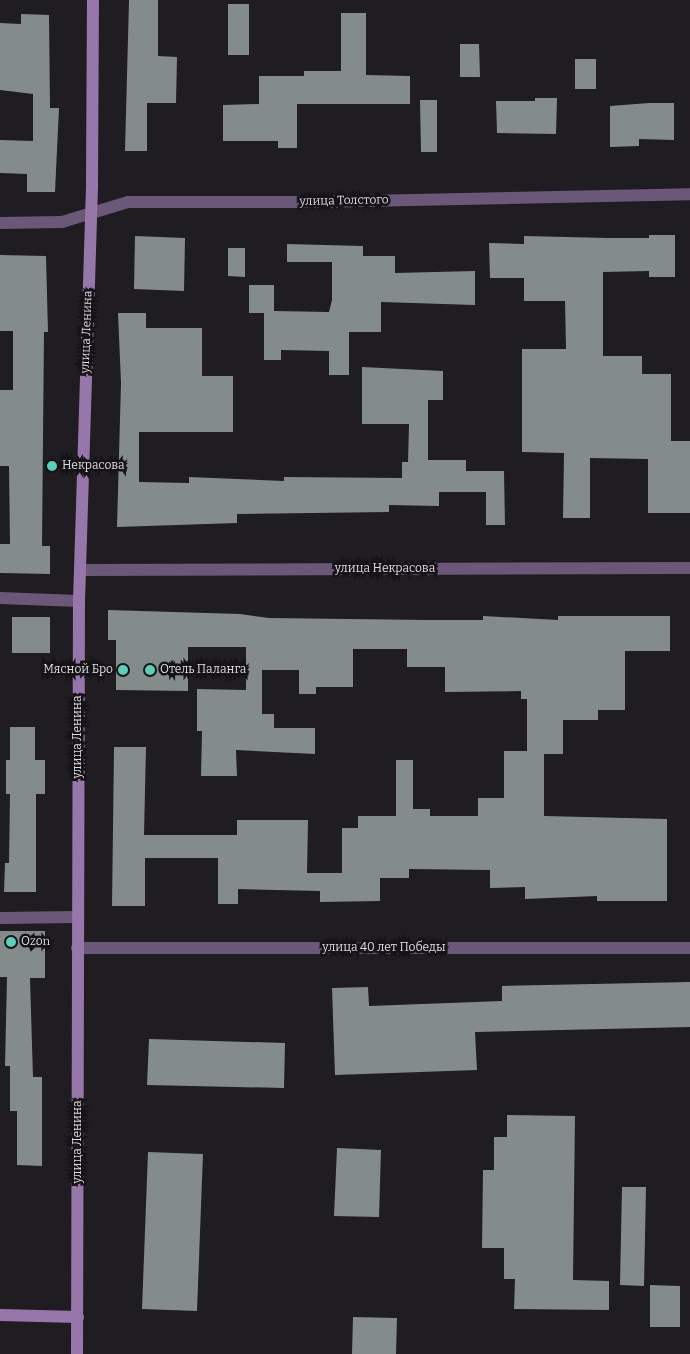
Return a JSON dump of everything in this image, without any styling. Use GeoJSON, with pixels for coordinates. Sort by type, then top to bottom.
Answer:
{"type":"FeatureCollection","features":[{"type":"Feature","properties":{"kind":"street","name":"улица Ленина"},"geometry":{"type":"LineString","coordinates":[[78,1354],[77,917],[79,601],[91,213],[93,0]]}},
{"type":"Feature","properties":{"kind":"street","name":"улица Толстого"},"geometry":{"type":"LineString","coordinates":[[0,223],[62,222],[128,202],[324,202],[690,194]]}},
{"type":"Feature","properties":{"kind":"street","name":"улица Некрасова"},"geometry":{"type":"LineString","coordinates":[[80,570],[690,568]]}},
{"type":"Feature","properties":{"kind":"street"},"geometry":{"type":"LineString","coordinates":[[0,598],[79,601]]}},
{"type":"Feature","properties":{"kind":"street"},"geometry":{"type":"LineString","coordinates":[[0,918],[77,917]]}},
{"type":"Feature","properties":{"kind":"street","name":"улица 40 лет Победы"},"geometry":{"type":"LineString","coordinates":[[77,948],[690,948]]}},
{"type":"Feature","properties":{"kind":"street"},"geometry":{"type":"LineString","coordinates":[[0,1315],[78,1317]]}},
{"type":"Feature","properties":{"kind":"building"},"geometry":{"type":"Polygon","coordinates":[[[129,0],[158,0],[158,56],[177,57],[176,103],[147,103],[147,151],[125,151],[129,0]]]}},
{"type":"Feature","properties":{"kind":"building"},"geometry":{"type":"Polygon","coordinates":[[[228,4],[249,4],[249,55],[228,55],[228,4]]]}},
{"type":"Feature","properties":{"kind":"building"},"geometry":{"type":"Polygon","coordinates":[[[341,13],[366,13],[366,75],[410,76],[410,104],[297,104],[297,148],[278,148],[278,141],[223,141],[223,105],[259,104],[259,76],[304,76],[304,71],[341,71],[341,13]]]}},
{"type":"Feature","properties":{"kind":"building"},"geometry":{"type":"Polygon","coordinates":[[[21,14],[49,15],[50,108],[59,108],[55,192],[27,192],[27,174],[0,173],[0,140],[33,141],[33,94],[0,90],[0,23],[21,24],[21,14]]]}},
{"type":"Feature","properties":{"kind":"building"},"geometry":{"type":"Polygon","coordinates":[[[460,44],[479,44],[480,77],[460,77],[460,44]]]}},
{"type":"Feature","properties":{"kind":"building"},"geometry":{"type":"Polygon","coordinates":[[[575,59],[596,59],[596,89],[575,89],[575,59]]]}},
{"type":"Feature","properties":{"kind":"building"},"geometry":{"type":"Polygon","coordinates":[[[535,98],[557,98],[556,134],[497,133],[496,101],[535,101],[535,98]]]}},
{"type":"Feature","properties":{"kind":"building"},"geometry":{"type":"Polygon","coordinates":[[[420,100],[437,100],[437,152],[421,152],[420,100]]]}},
{"type":"Feature","properties":{"kind":"building"},"geometry":{"type":"Polygon","coordinates":[[[674,103],[674,140],[639,139],[639,146],[610,147],[610,106],[674,103]]]}},
{"type":"Feature","properties":{"kind":"building"},"geometry":{"type":"Polygon","coordinates":[[[649,235],[675,235],[675,277],[649,277],[649,271],[603,272],[603,356],[642,356],[642,374],[671,374],[671,441],[690,441],[690,513],[648,513],[648,459],[590,458],[590,518],[563,518],[564,453],[522,452],[522,349],[566,349],[565,301],[524,301],[524,278],[490,278],[489,243],[524,244],[524,236],[649,238],[649,235]]]}},
{"type":"Feature","properties":{"kind":"building"},"geometry":{"type":"Polygon","coordinates":[[[135,236],[185,238],[184,291],[134,289],[135,236]]]}},
{"type":"Feature","properties":{"kind":"building"},"geometry":{"type":"Polygon","coordinates":[[[287,244],[363,246],[363,256],[395,256],[395,273],[475,271],[475,305],[381,302],[381,332],[349,332],[349,375],[329,375],[329,351],[281,350],[281,360],[264,360],[264,313],[249,313],[249,285],[274,285],[274,311],[329,312],[332,300],[332,262],[287,262],[287,244]]]}},
{"type":"Feature","properties":{"kind":"building"},"geometry":{"type":"Polygon","coordinates":[[[228,248],[245,248],[245,277],[228,276],[228,248]]]}},
{"type":"Feature","properties":{"kind":"building"},"geometry":{"type":"Polygon","coordinates":[[[0,255],[46,256],[48,332],[44,332],[42,546],[50,546],[50,574],[0,573],[0,544],[10,544],[9,466],[0,466],[0,390],[13,390],[13,331],[0,331],[0,255]]]}},
{"type":"Feature","properties":{"kind":"building"},"geometry":{"type":"Polygon","coordinates":[[[118,313],[146,313],[146,328],[202,328],[202,376],[233,376],[233,432],[139,432],[139,482],[189,483],[189,477],[284,481],[284,477],[402,478],[402,462],[408,462],[409,424],[362,424],[362,367],[443,371],[443,400],[428,400],[428,460],[466,460],[466,471],[504,471],[505,525],[486,525],[486,492],[439,492],[439,506],[389,505],[389,512],[237,514],[237,523],[117,527],[121,383],[118,313]]]}},
{"type":"Feature","properties":{"kind":"building"},"geometry":{"type":"Polygon","coordinates":[[[108,610],[240,614],[269,618],[429,620],[483,620],[483,616],[558,620],[558,616],[670,616],[670,651],[625,651],[625,710],[598,710],[598,720],[563,720],[563,754],[544,754],[544,816],[667,819],[667,901],[597,901],[597,896],[525,899],[525,887],[490,888],[490,870],[409,869],[409,878],[380,878],[380,901],[320,902],[320,891],[238,889],[238,904],[218,904],[218,858],[145,858],[145,906],[112,906],[114,747],[146,747],[144,835],[237,835],[237,820],[308,820],[307,873],[342,873],[342,828],[358,828],[358,816],[396,816],[396,760],[413,760],[413,809],[430,809],[430,816],[478,816],[478,798],[504,798],[504,751],[527,751],[527,699],[521,699],[521,691],[445,692],[445,667],[407,667],[407,649],[353,649],[353,687],[316,687],[316,694],[299,694],[299,670],[262,670],[262,714],[274,714],[274,728],[315,728],[315,754],[236,750],[237,776],[201,776],[202,731],[197,731],[197,689],[246,690],[246,647],[188,647],[188,691],[116,690],[116,640],[108,640],[108,610]]]}},
{"type":"Feature","properties":{"kind":"building"},"geometry":{"type":"Polygon","coordinates":[[[12,617],[50,617],[50,653],[12,653],[12,617]]]}},
{"type":"Feature","properties":{"kind":"building"},"geometry":{"type":"Polygon","coordinates":[[[10,727],[35,727],[35,760],[45,760],[45,794],[36,794],[36,892],[4,892],[5,863],[9,863],[10,794],[6,794],[6,760],[10,760],[10,727]]]}},
{"type":"Feature","properties":{"kind":"building"},"geometry":{"type":"Polygon","coordinates":[[[0,931],[45,931],[45,978],[30,978],[33,1077],[42,1077],[42,1166],[17,1165],[17,1111],[10,1111],[10,1066],[5,1066],[7,977],[0,977],[0,931]]]}},
{"type":"Feature","properties":{"kind":"building"},"geometry":{"type":"Polygon","coordinates":[[[690,982],[690,1027],[475,1032],[477,1070],[335,1075],[332,988],[368,987],[369,1006],[502,1001],[502,986],[690,982]]]}},
{"type":"Feature","properties":{"kind":"building"},"geometry":{"type":"Polygon","coordinates":[[[149,1039],[285,1043],[284,1088],[147,1085],[149,1039]]]}},
{"type":"Feature","properties":{"kind":"building"},"geometry":{"type":"Polygon","coordinates":[[[507,1115],[575,1116],[573,1280],[609,1281],[609,1310],[514,1309],[515,1279],[504,1279],[504,1248],[482,1248],[483,1170],[494,1170],[494,1137],[507,1137],[507,1115]]]}},
{"type":"Feature","properties":{"kind":"building"},"geometry":{"type":"Polygon","coordinates":[[[337,1148],[381,1150],[379,1217],[334,1216],[337,1148]]]}},
{"type":"Feature","properties":{"kind":"building"},"geometry":{"type":"Polygon","coordinates":[[[148,1152],[203,1154],[197,1311],[142,1309],[148,1152]]]}},
{"type":"Feature","properties":{"kind":"building"},"geometry":{"type":"Polygon","coordinates":[[[622,1187],[646,1187],[644,1286],[620,1285],[622,1187]]]}},
{"type":"Feature","properties":{"kind":"building"},"geometry":{"type":"Polygon","coordinates":[[[650,1285],[680,1286],[680,1327],[650,1327],[650,1285]]]}},
{"type":"Feature","properties":{"kind":"building"},"geometry":{"type":"Polygon","coordinates":[[[353,1317],[397,1318],[396,1354],[352,1354],[353,1317]]]}},
{"type":"Feature","properties":{"kind":"place","name":"Некрасова"},"geometry":{"type":"Point","coordinates":[52,466]}},
{"type":"Feature","properties":{"kind":"place","name":"Мясной Бро"},"geometry":{"type":"Point","coordinates":[123,670]}},
{"type":"Feature","properties":{"kind":"place","name":"Отель Паланга"},"geometry":{"type":"Point","coordinates":[150,670]}},
{"type":"Feature","properties":{"kind":"place","name":"Ozon"},"geometry":{"type":"Point","coordinates":[11,942]}}]}
